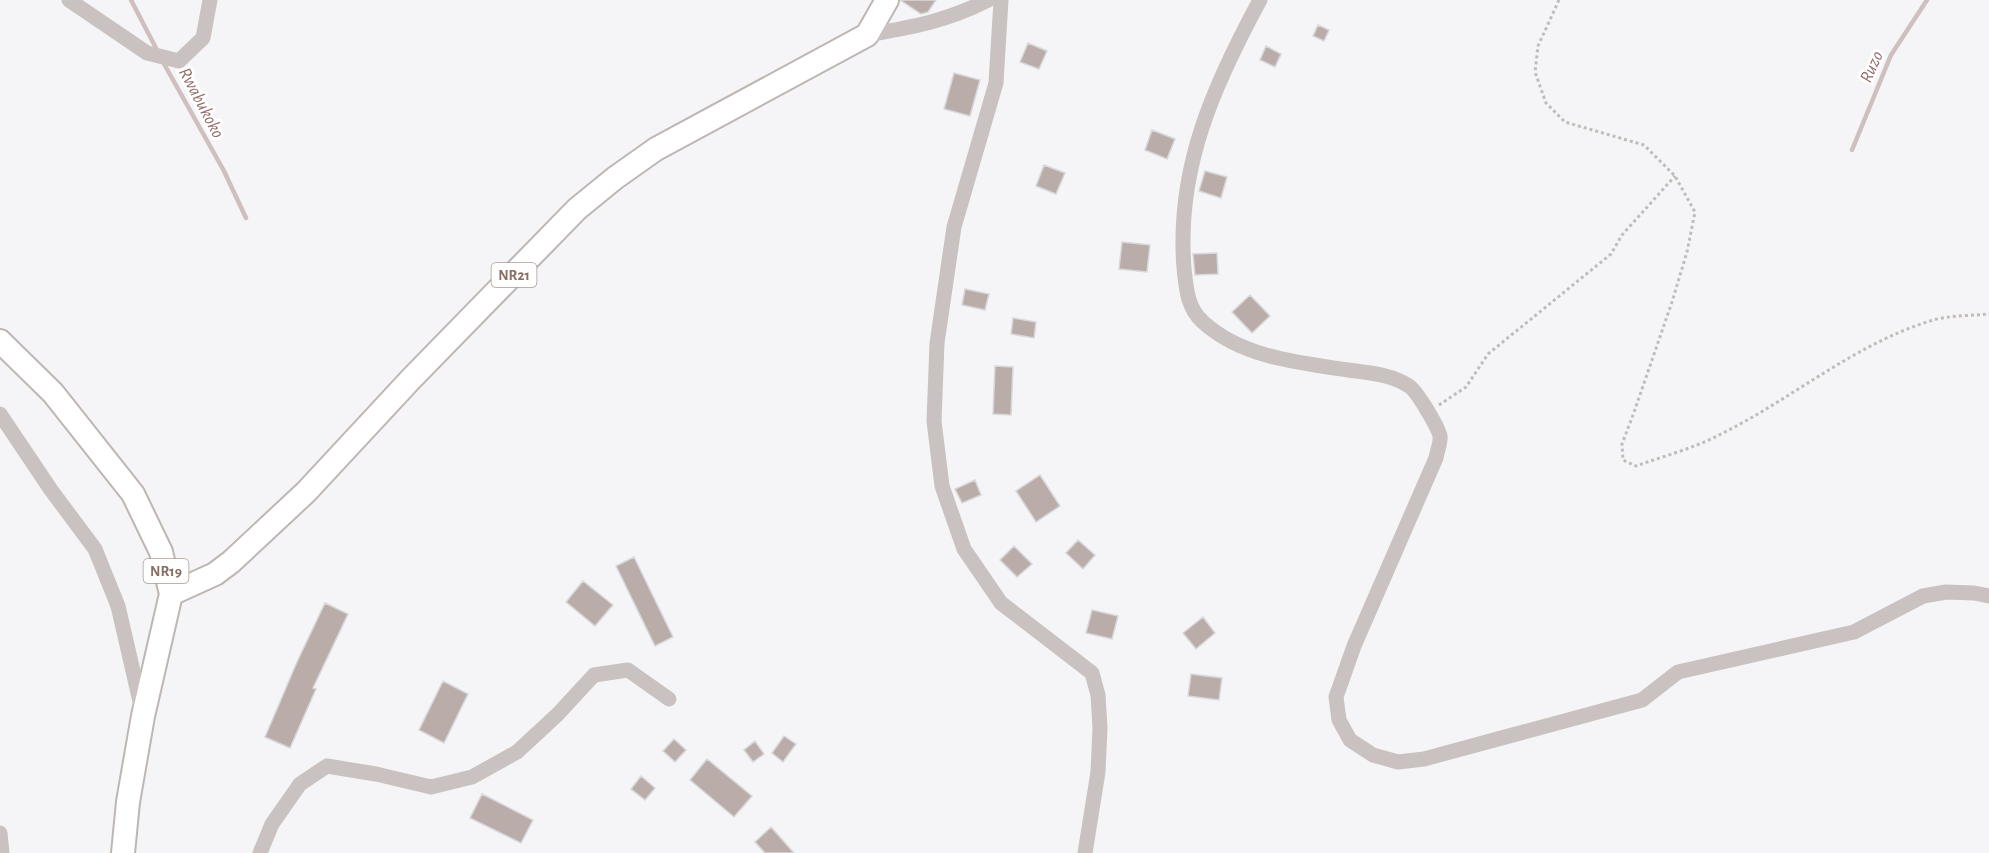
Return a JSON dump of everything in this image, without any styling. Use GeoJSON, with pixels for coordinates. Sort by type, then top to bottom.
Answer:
{"type":"FeatureCollection","features":[{"type":"Feature","properties":{"kind":"main road"},"geometry":{"type":"LineString","coordinates":[[867,35],[888,0]]}},
{"type":"Feature","properties":{"kind":"main road","name":"NR21"},"geometry":{"type":"LineString","coordinates":[[171,594],[215,574],[231,562],[306,492],[411,379],[577,209],[615,178],[656,149],[867,35]]}},
{"type":"Feature","properties":{"kind":"main road","name":"NR19"},"geometry":{"type":"LineString","coordinates":[[0,341],[53,393],[133,494],[161,552],[171,594],[143,716],[128,802],[123,853]]}},
{"type":"Feature","properties":{"kind":"street"},"geometry":{"type":"LineString","coordinates":[[69,0],[147,53],[180,61],[203,38],[210,0]]}},
{"type":"Feature","properties":{"kind":"street"},"geometry":{"type":"LineString","coordinates":[[867,35],[929,24],[988,0]]}},
{"type":"Feature","properties":{"kind":"street"},"geometry":{"type":"LineString","coordinates":[[1001,0],[996,83],[954,227],[937,343],[934,421],[942,486],[964,549],[1001,603],[1092,674],[1098,695],[1100,728],[1098,772],[1085,853]]}},
{"type":"Feature","properties":{"kind":"street"},"geometry":{"type":"LineString","coordinates":[[1260,0],[1211,102],[1196,143],[1187,186],[1182,238],[1186,293],[1202,322],[1236,344],[1268,356],[1387,375],[1411,387],[1428,412],[1440,436],[1436,458],[1354,646],[1336,697],[1339,720],[1350,740],[1373,755],[1398,762],[1424,759],[1642,700],[1678,672],[1854,632],[1923,596],[1946,592],[1989,596]]}},
{"type":"Feature","properties":{"kind":"street"},"geometry":{"type":"LineString","coordinates":[[0,414],[94,549],[118,606],[143,716]]}},
{"type":"Feature","properties":{"kind":"street"},"geometry":{"type":"LineString","coordinates":[[260,853],[272,824],[300,784],[327,766],[376,774],[431,787],[472,777],[518,752],[594,675],[628,669],[669,699]]}},
{"type":"Feature","properties":{"kind":"street"},"geometry":{"type":"LineString","coordinates":[[0,833],[2,853]]}},
{"type":"Feature","properties":{"kind":"path"},"geometry":{"type":"LineString","coordinates":[[1560,0],[1538,46],[1535,72],[1546,103],[1565,122],[1644,145],[1675,176],[1695,212],[1687,252],[1672,302],[1622,444],[1623,460],[1636,466],[1720,435],[1764,411],[1838,363],[1932,320],[1989,314]]}},
{"type":"Feature","properties":{"kind":"path"},"geometry":{"type":"LineString","coordinates":[[1428,412],[1466,387],[1488,354],[1611,254],[1622,235],[1675,176]]}},
{"type":"Feature","properties":{"kind":"building"},"geometry":{"type":"Polygon","coordinates":[[[900,0],[936,0],[928,12],[921,14],[900,0]]]}},
{"type":"Feature","properties":{"kind":"building"},"geometry":{"type":"Polygon","coordinates":[[[1318,25],[1329,30],[1324,41],[1313,36],[1318,25]]]}},
{"type":"Feature","properties":{"kind":"building"},"geometry":{"type":"Polygon","coordinates":[[[1028,43],[1047,51],[1039,69],[1020,62],[1028,43]]]}},
{"type":"Feature","properties":{"kind":"building"},"geometry":{"type":"Polygon","coordinates":[[[1266,46],[1281,54],[1275,67],[1260,60],[1266,46]]]}},
{"type":"Feature","properties":{"kind":"building"},"geometry":{"type":"Polygon","coordinates":[[[954,73],[980,80],[970,116],[944,109],[954,73]]]}},
{"type":"Feature","properties":{"kind":"building"},"geometry":{"type":"Polygon","coordinates":[[[1152,130],[1175,139],[1167,159],[1145,150],[1152,130]]]}},
{"type":"Feature","properties":{"kind":"building"},"geometry":{"type":"Polygon","coordinates":[[[1044,165],[1065,173],[1056,194],[1036,186],[1044,165]]]}},
{"type":"Feature","properties":{"kind":"building"},"geometry":{"type":"Polygon","coordinates":[[[1205,171],[1227,177],[1221,198],[1199,191],[1205,171]]]}},
{"type":"Feature","properties":{"kind":"building"},"geometry":{"type":"Polygon","coordinates":[[[1122,242],[1150,245],[1147,272],[1119,269],[1122,242]]]}},
{"type":"Feature","properties":{"kind":"building"},"geometry":{"type":"Polygon","coordinates":[[[1217,253],[1218,274],[1195,275],[1193,254],[1217,253]]]}},
{"type":"Feature","properties":{"kind":"building"},"geometry":{"type":"Polygon","coordinates":[[[965,289],[989,294],[985,310],[962,305],[965,289]]]}},
{"type":"Feature","properties":{"kind":"building"},"geometry":{"type":"Polygon","coordinates":[[[1250,295],[1270,316],[1252,333],[1232,312],[1250,295]]]}},
{"type":"Feature","properties":{"kind":"building"},"geometry":{"type":"Polygon","coordinates":[[[1013,318],[1036,322],[1034,338],[1011,334],[1013,318]]]}},
{"type":"Feature","properties":{"kind":"building"},"geometry":{"type":"Polygon","coordinates":[[[995,366],[1013,367],[1011,415],[993,414],[995,366]]]}},
{"type":"Feature","properties":{"kind":"building"},"geometry":{"type":"Polygon","coordinates":[[[1040,475],[1060,506],[1036,522],[1016,491],[1040,475]]]}},
{"type":"Feature","properties":{"kind":"building"},"geometry":{"type":"Polygon","coordinates":[[[975,480],[981,495],[962,503],[955,489],[975,480]]]}},
{"type":"Feature","properties":{"kind":"building"},"geometry":{"type":"Polygon","coordinates":[[[1078,540],[1095,555],[1083,569],[1066,553],[1078,540]]]}},
{"type":"Feature","properties":{"kind":"building"},"geometry":{"type":"Polygon","coordinates":[[[1014,546],[1032,564],[1017,577],[1000,560],[1014,546]]]}},
{"type":"Feature","properties":{"kind":"building"},"geometry":{"type":"Polygon","coordinates":[[[634,557],[673,637],[655,646],[616,566],[634,557]]]}},
{"type":"Feature","properties":{"kind":"building"},"geometry":{"type":"Polygon","coordinates":[[[583,581],[613,605],[595,626],[566,602],[583,581]]]}},
{"type":"Feature","properties":{"kind":"building"},"geometry":{"type":"Polygon","coordinates":[[[325,603],[348,614],[313,688],[316,689],[290,748],[265,737],[325,603]]]}},
{"type":"Feature","properties":{"kind":"building"},"geometry":{"type":"Polygon","coordinates":[[[1092,610],[1118,616],[1112,639],[1086,633],[1092,610]]]}},
{"type":"Feature","properties":{"kind":"building"},"geometry":{"type":"Polygon","coordinates":[[[1203,617],[1215,633],[1196,649],[1183,633],[1203,617]]]}},
{"type":"Feature","properties":{"kind":"building"},"geometry":{"type":"Polygon","coordinates":[[[1191,674],[1222,678],[1219,700],[1188,696],[1191,674]]]}},
{"type":"Feature","properties":{"kind":"building"},"geometry":{"type":"Polygon","coordinates":[[[443,681],[468,694],[444,743],[419,730],[443,681]]]}},
{"type":"Feature","properties":{"kind":"building"},"geometry":{"type":"Polygon","coordinates":[[[784,736],[796,744],[783,762],[772,753],[784,736]]]}},
{"type":"Feature","properties":{"kind":"building"},"geometry":{"type":"Polygon","coordinates":[[[674,739],[686,750],[675,762],[663,751],[674,739]]]}},
{"type":"Feature","properties":{"kind":"building"},"geometry":{"type":"Polygon","coordinates":[[[755,741],[764,754],[753,762],[744,750],[755,741]]]}},
{"type":"Feature","properties":{"kind":"building"},"geometry":{"type":"Polygon","coordinates":[[[707,759],[752,796],[734,817],[690,780],[707,759]]]}},
{"type":"Feature","properties":{"kind":"building"},"geometry":{"type":"Polygon","coordinates":[[[641,776],[655,788],[645,800],[631,789],[641,776]]]}},
{"type":"Feature","properties":{"kind":"building"},"geometry":{"type":"Polygon","coordinates":[[[482,794],[533,820],[521,843],[470,818],[482,794]]]}},
{"type":"Feature","properties":{"kind":"building"},"geometry":{"type":"Polygon","coordinates":[[[771,827],[794,853],[765,853],[755,842],[771,827]]]}},
{"type":"Feature","properties":{"kind":"waterway","name":"Rwabukoko"},"geometry":{"type":"LineString","coordinates":[[131,0],[158,52]]}},
{"type":"Feature","properties":{"kind":"waterway","name":"Ruzo"},"geometry":{"type":"LineString","coordinates":[[1852,150],[1891,55],[1927,0]]}},
{"type":"Feature","properties":{"kind":"waterway","name":"Rwabukoko"},"geometry":{"type":"LineString","coordinates":[[163,62],[224,171],[246,218]]}}]}
